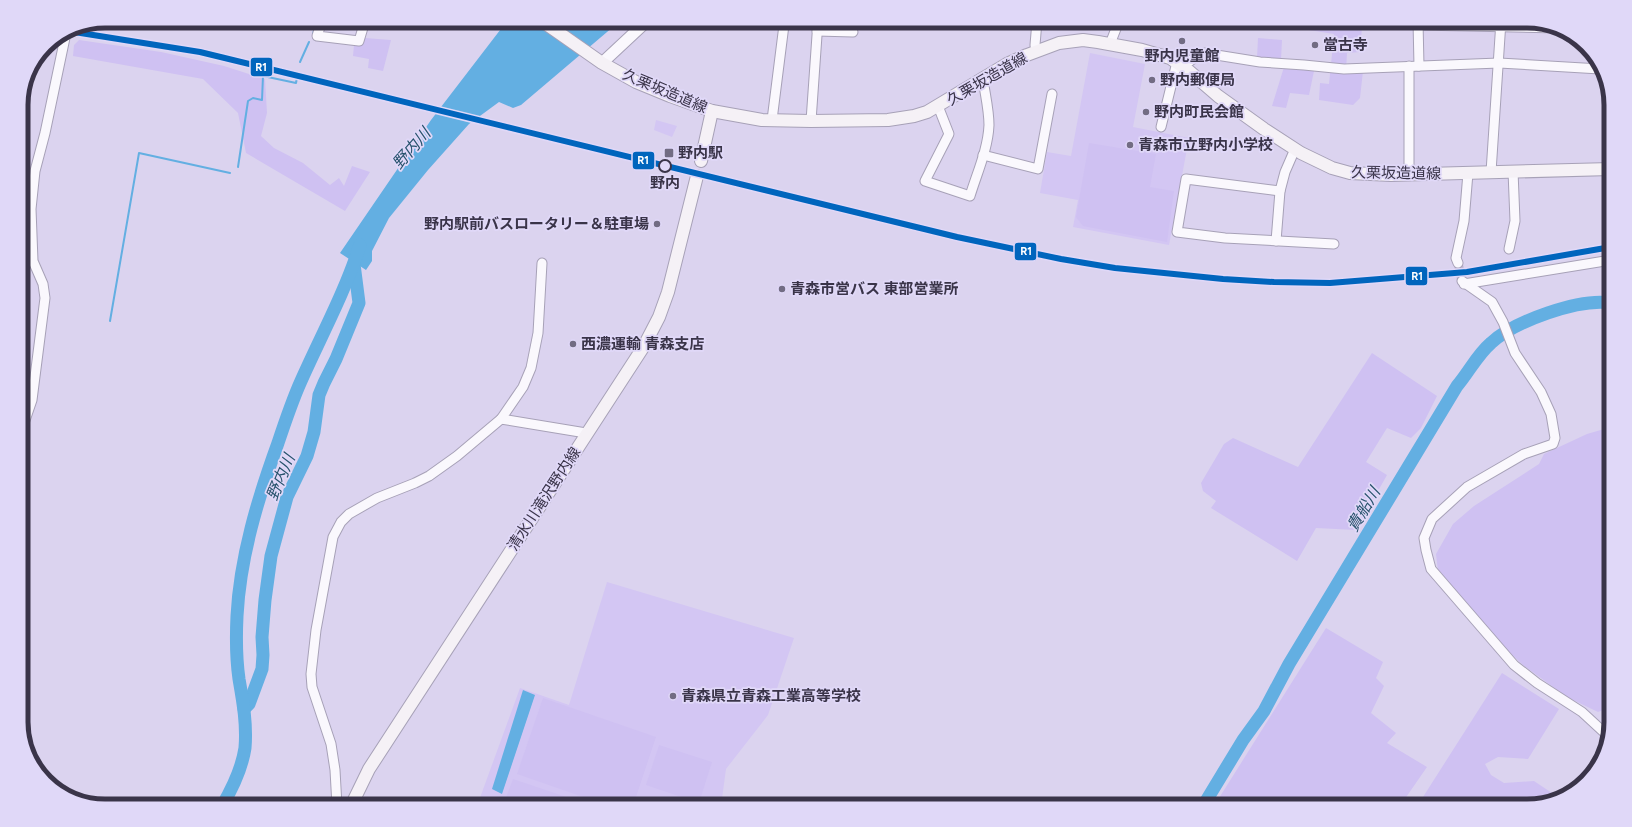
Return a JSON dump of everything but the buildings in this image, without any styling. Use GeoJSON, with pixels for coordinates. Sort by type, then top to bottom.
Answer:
{"type":"FeatureCollection","features":[{"type":"Feature","properties":{"kind":"main road","name":"久栗坂造道線"},"geometry":{"type":"LineString","coordinates":[[552,28],[598,60],[636,82],[712,111],[772,120],[888,120],[914,116],[927,112],[938,106],[1007,64],[1059,43],[1083,40],[1142,50],[1170,58],[1180,64],[1218,96],[1295,150],[1342,172],[1366,175],[1604,168]]}},
{"type":"Feature","properties":{"kind":"main road"},"geometry":{"type":"LineString","coordinates":[[701,162],[712,111]]}},
{"type":"Feature","properties":{"kind":"main road","name":"清水川滝沢野内線"},"geometry":{"type":"LineString","coordinates":[[354,799],[369,769],[586,433],[644,346],[659,317],[668,292],[697,176]]}},
{"type":"Feature","properties":{"kind":"street"},"geometry":{"type":"LineString","coordinates":[[320,28],[318,36],[359,41],[363,28]]}},
{"type":"Feature","properties":{"kind":"street"},"geometry":{"type":"LineString","coordinates":[[598,60],[638,28]]}},
{"type":"Feature","properties":{"kind":"street"},"geometry":{"type":"LineString","coordinates":[[772,120],[784,28]]}},
{"type":"Feature","properties":{"kind":"street"},"geometry":{"type":"LineString","coordinates":[[811,121],[817,28]]}},
{"type":"Feature","properties":{"kind":"street"},"geometry":{"type":"LineString","coordinates":[[1036,28],[1036,51]]}},
{"type":"Feature","properties":{"kind":"street"},"geometry":{"type":"LineString","coordinates":[[1110,44],[1116,28]]}},
{"type":"Feature","properties":{"kind":"street"},"geometry":{"type":"LineString","coordinates":[[1418,28],[1419,66]]}},
{"type":"Feature","properties":{"kind":"street"},"geometry":{"type":"LineString","coordinates":[[1491,172],[1501,28]]}},
{"type":"Feature","properties":{"kind":"street"},"geometry":{"type":"LineString","coordinates":[[817,31],[853,32]]}},
{"type":"Feature","properties":{"kind":"street"},"geometry":{"type":"LineString","coordinates":[[28,412],[32,400],[45,298],[42,284],[33,261],[31,209],[32,191],[35,171],[45,133],[65,40]]}},
{"type":"Feature","properties":{"kind":"street"},"geometry":{"type":"LineString","coordinates":[[1161,127],[1180,64],[1204,53],[1260,62],[1344,69],[1499,63],[1595,69]]}},
{"type":"Feature","properties":{"kind":"street"},"geometry":{"type":"LineString","coordinates":[[1409,66],[1409,174]]}},
{"type":"Feature","properties":{"kind":"street"},"geometry":{"type":"LineString","coordinates":[[938,106],[949,134],[925,181],[970,196],[983,155],[989,124],[983,79]]}},
{"type":"Feature","properties":{"kind":"street"},"geometry":{"type":"LineString","coordinates":[[983,155],[1038,169],[1052,94]]}},
{"type":"Feature","properties":{"kind":"street"},"geometry":{"type":"LineString","coordinates":[[1276,241],[1280,191],[1285,172],[1295,150]]}},
{"type":"Feature","properties":{"kind":"street"},"geometry":{"type":"LineString","coordinates":[[1509,249],[1515,222],[1513,171]]}},
{"type":"Feature","properties":{"kind":"street"},"geometry":{"type":"LineString","coordinates":[[1458,263],[1456,258],[1464,221],[1468,173]]}},
{"type":"Feature","properties":{"kind":"street"},"geometry":{"type":"LineString","coordinates":[[1280,191],[1186,179],[1177,232],[1225,238],[1334,244]]}},
{"type":"Feature","properties":{"kind":"street"},"geometry":{"type":"LineString","coordinates":[[1603,731],[1582,712],[1537,683],[1514,665],[1431,569],[1424,538],[1432,519],[1467,487],[1524,454],[1553,444],[1555,438],[1551,414],[1541,392],[1516,353],[1503,322],[1492,302],[1463,283],[1604,261]]}},
{"type":"Feature","properties":{"kind":"street"},"geometry":{"type":"LineString","coordinates":[[337,799],[335,770],[330,744],[312,686],[310,674],[316,630],[333,537],[341,522],[349,514],[377,498],[429,476],[457,456],[501,419],[522,387],[531,368],[538,333],[542,263]]}},
{"type":"Feature","properties":{"kind":"street"},"geometry":{"type":"LineString","coordinates":[[501,419],[586,433]]}},
{"type":"Feature","properties":{"kind":"shaded area"},"geometry":{"type":"Polygon","coordinates":[[[1309,28],[1362,28],[1360,52],[1347,53],[1346,71],[1363,71],[1360,98],[1353,105],[1319,100],[1320,83],[1329,84],[1334,34],[1309,30],[1309,28]]]}},
{"type":"Feature","properties":{"kind":"shaded area"},"geometry":{"type":"Polygon","coordinates":[[[365,38],[391,40],[383,71],[368,68],[369,59],[353,56],[354,45],[362,45],[365,38]]]}},
{"type":"Feature","properties":{"kind":"shaded area"},"geometry":{"type":"Polygon","coordinates":[[[1258,38],[1282,40],[1281,60],[1257,58],[1258,38]]]}},
{"type":"Feature","properties":{"kind":"shaded area"},"geometry":{"type":"Polygon","coordinates":[[[79,40],[161,52],[224,66],[265,79],[267,113],[261,136],[274,148],[303,163],[330,185],[339,178],[344,186],[352,166],[370,172],[345,211],[246,153],[238,113],[203,79],[73,56],[74,45],[79,40]]]}},
{"type":"Feature","properties":{"kind":"shaded area","name":"青森市立野内小学校"},"geometry":{"type":"Polygon","coordinates":[[[1090,53],[1145,64],[1133,127],[1189,138],[1169,245],[1073,227],[1078,200],[1040,193],[1047,152],[1071,156],[1090,53]]]}},
{"type":"Feature","properties":{"kind":"shaded area"},"geometry":{"type":"Polygon","coordinates":[[[1284,67],[1314,71],[1309,95],[1290,93],[1286,108],[1272,106],[1284,67]]]}},
{"type":"Feature","properties":{"kind":"shaded area"},"geometry":{"type":"Polygon","coordinates":[[[656,120],[677,126],[672,137],[654,130],[656,120]]]}},
{"type":"Feature","properties":{"kind":"shaded area"},"geometry":{"type":"Polygon","coordinates":[[[1089,143],[1156,154],[1150,187],[1174,191],[1167,242],[1083,226],[1076,217],[1089,143]]]}},
{"type":"Feature","properties":{"kind":"shaded area"},"geometry":{"type":"Polygon","coordinates":[[[1372,353],[1437,396],[1421,428],[1411,438],[1387,428],[1366,462],[1387,475],[1356,530],[1316,528],[1297,561],[1211,508],[1216,501],[1203,491],[1201,483],[1224,444],[1233,438],[1298,467],[1372,353]]]}},
{"type":"Feature","properties":{"kind":"shaded area"},"geometry":{"type":"Polygon","coordinates":[[[1604,429],[1604,710],[1598,712],[1567,697],[1523,665],[1485,629],[1438,571],[1436,554],[1453,524],[1474,506],[1539,464],[1544,454],[1587,434],[1604,429]]]}},
{"type":"Feature","properties":{"kind":"shaded area","name":"青森県立青森工業高等学校"},"geometry":{"type":"Polygon","coordinates":[[[607,582],[794,638],[768,715],[726,769],[722,799],[480,799],[520,688],[569,705],[607,582]]]}},
{"type":"Feature","properties":{"kind":"shaded area"},"geometry":{"type":"Polygon","coordinates":[[[1326,628],[1383,662],[1376,678],[1384,686],[1371,713],[1396,733],[1387,743],[1427,767],[1405,799],[1218,799],[1326,628]]]}},
{"type":"Feature","properties":{"kind":"shaded area"},"geometry":{"type":"Polygon","coordinates":[[[1502,673],[1559,709],[1528,759],[1498,757],[1485,764],[1491,775],[1504,783],[1534,781],[1553,794],[1527,799],[1427,799],[1423,797],[1502,673]]]}},
{"type":"Feature","properties":{"kind":"shaded area"},"geometry":{"type":"Polygon","coordinates":[[[543,698],[656,737],[635,799],[589,799],[517,774],[543,698]]]}},
{"type":"Feature","properties":{"kind":"shaded area"},"geometry":{"type":"Polygon","coordinates":[[[659,745],[712,762],[700,799],[687,799],[646,785],[659,745]]]}},
{"type":"Feature","properties":{"kind":"shaded area"},"geometry":{"type":"Polygon","coordinates":[[[513,779],[572,799],[505,799],[513,779]]]}},
{"type":"Feature","properties":{"kind":"water"},"geometry":{"type":"Polygon","coordinates":[[[502,28],[612,28],[521,105],[513,108],[499,102],[469,124],[428,170],[389,218],[372,251],[372,261],[366,270],[340,253],[431,120],[502,28]]]}},
{"type":"Feature","properties":{"kind":"water"},"geometry":{"type":"Polygon","coordinates":[[[523,690],[535,695],[502,794],[492,789],[523,690]]]}},
{"type":"Feature","properties":{"kind":"waterway"},"geometry":{"type":"LineString","coordinates":[[313,35],[314,30]]}},
{"type":"Feature","properties":{"kind":"waterway"},"geometry":{"type":"LineString","coordinates":[[300,62],[309,42]]}},
{"type":"Feature","properties":{"kind":"waterway"},"geometry":{"type":"LineString","coordinates":[[238,167],[248,101],[253,98],[262,100],[263,76],[296,83],[297,78]]}},
{"type":"Feature","properties":{"kind":"waterway"},"geometry":{"type":"LineString","coordinates":[[110,321],[139,153],[230,173]]}},
{"type":"Feature","properties":{"kind":"waterway","name":"野内川"},"geometry":{"type":"LineString","coordinates":[[226,799],[242,763],[245,748],[245,722],[236,648],[239,594],[251,528],[257,506],[292,404],[301,381],[340,297],[360,245]]}},
{"type":"Feature","properties":{"kind":"waterway","name":"野内川"},"geometry":{"type":"LineString","coordinates":[[244,709],[249,704],[262,669],[262,637],[271,556],[287,497],[307,456],[314,432],[319,395],[336,359],[359,303],[354,264]]}},
{"type":"Feature","properties":{"kind":"waterway","name":"貴船川"},"geometry":{"type":"LineString","coordinates":[[1207,799],[1243,740],[1264,711],[1289,664],[1457,386],[1481,353],[1502,335],[1531,319],[1582,304],[1604,302]]}},
{"type":"Feature","properties":{"kind":"tunnel"},"geometry":{"type":"LineString","coordinates":[[1458,263],[1462,281]]}},
{"type":"Feature","properties":{"kind":"transit line","name":"R1"},"geometry":{"type":"LineString","coordinates":[[78,33],[200,52],[957,237],[1061,259],[1115,268],[1223,279],[1330,283],[1467,272],[1604,248]]}},
{"type":"Feature","properties":{"kind":"place","name":"野内児童館"},"geometry":{"type":"Point","coordinates":[1182,41]}},
{"type":"Feature","properties":{"kind":"place","name":"當古寺"},"geometry":{"type":"Point","coordinates":[1315,45]}},
{"type":"Feature","properties":{"kind":"place","name":"野内郵便局"},"geometry":{"type":"Point","coordinates":[1152,80]}},
{"type":"Feature","properties":{"kind":"place","name":"野内町民会館"},"geometry":{"type":"Point","coordinates":[1146,112]}},
{"type":"Feature","properties":{"kind":"place","name":"青森市立野内小学校"},"geometry":{"type":"Point","coordinates":[1130,145]}},
{"type":"Feature","properties":{"kind":"place","name":"野内駅"},"geometry":{"type":"Point","coordinates":[669,153]}},
{"type":"Feature","properties":{"kind":"place","name":"野内"},"geometry":{"type":"Point","coordinates":[665,166]}},
{"type":"Feature","properties":{"kind":"place","name":"野内駅前バスロータリー＆駐車場"},"geometry":{"type":"Point","coordinates":[657,224]}},
{"type":"Feature","properties":{"kind":"place","name":"青森市営バス 東部営業所"},"geometry":{"type":"Point","coordinates":[782,289]}},
{"type":"Feature","properties":{"kind":"place","name":"西濃運輸 青森支店"},"geometry":{"type":"Point","coordinates":[573,344]}},
{"type":"Feature","properties":{"kind":"place","name":"青森県立青森工業高等学校"},"geometry":{"type":"Point","coordinates":[673,696]}}]}
